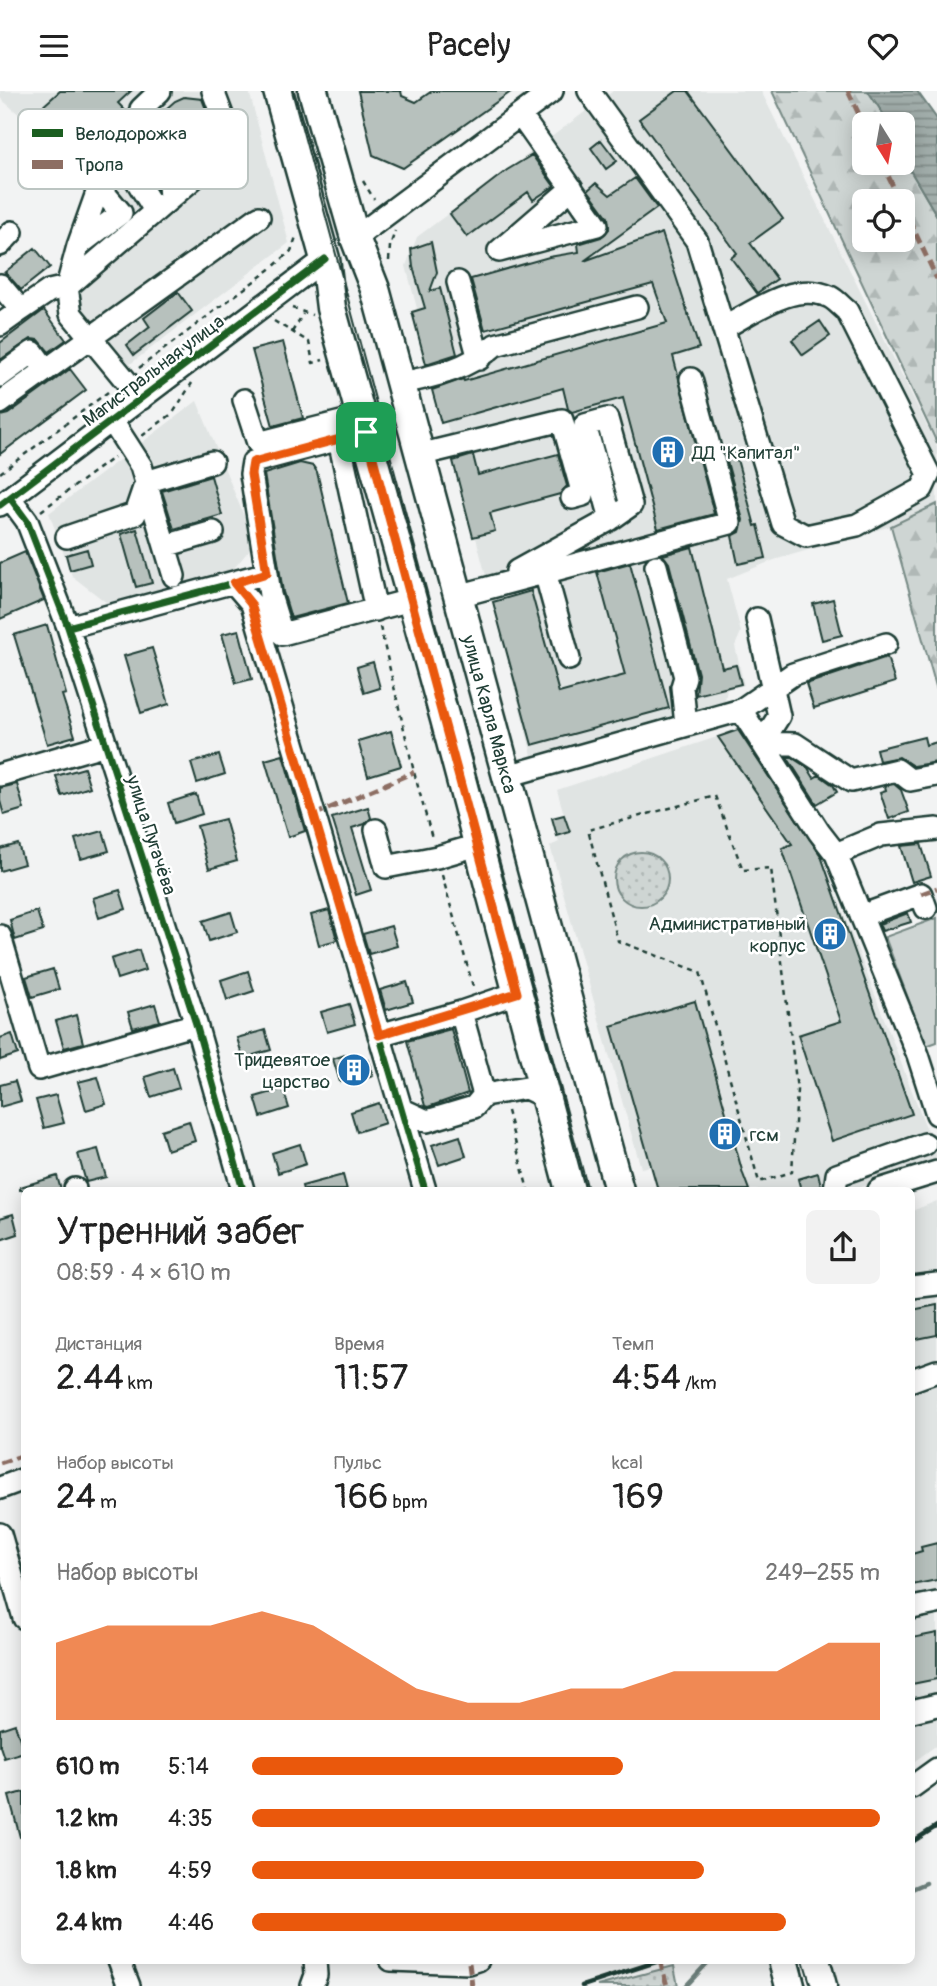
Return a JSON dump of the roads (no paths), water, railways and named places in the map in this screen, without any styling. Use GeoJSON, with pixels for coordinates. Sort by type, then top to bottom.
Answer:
{"type":"FeatureCollection","features":[{"type":"Feature","properties":{"kind":"main road"},"geometry":{"type":"LineString","coordinates":[[278,91],[325,259],[331,308],[569,1187]]}},
{"type":"Feature","properties":{"kind":"main road"},"geometry":{"type":"LineString","coordinates":[[313,91],[355,238]]}},
{"type":"Feature","properties":{"kind":"main road","name":"Магистральная улица"},"geometry":{"type":"LineString","coordinates":[[325,259],[355,238]]}},
{"type":"Feature","properties":{"kind":"main road","name":"улица Карла Маркса"},"geometry":{"type":"LineString","coordinates":[[355,238],[375,289],[618,1187]]}},
{"type":"Feature","properties":{"kind":"main road"},"geometry":{"type":"LineString","coordinates":[[784,1964],[790,1986]]}},
{"type":"Feature","properties":{"kind":"main road"},"geometry":{"type":"LineString","coordinates":[[816,1964],[822,1986]]}},
{"type":"Feature","properties":{"kind":"street"},"geometry":{"type":"LineString","coordinates":[[141,109],[160,91]]}},
{"type":"Feature","properties":{"kind":"street"},"geometry":{"type":"LineString","coordinates":[[213,91],[220,109]]}},
{"type":"Feature","properties":{"kind":"street"},"geometry":{"type":"LineString","coordinates":[[355,238],[552,91]]}},
{"type":"Feature","properties":{"kind":"street"},"geometry":{"type":"LineString","coordinates":[[589,91],[697,241],[723,328],[783,524],[806,536],[857,525],[922,489],[929,474],[847,311],[830,297],[802,291],[771,302],[723,328]]}},
{"type":"Feature","properties":{"kind":"street"},"geometry":{"type":"LineString","coordinates":[[520,115],[572,188]]}},
{"type":"Feature","properties":{"kind":"street"},"geometry":{"type":"LineString","coordinates":[[0,325],[49,291],[67,287],[181,189]]}},
{"type":"Feature","properties":{"kind":"street"},"geometry":{"type":"LineString","coordinates":[[0,403],[259,217]]}},
{"type":"Feature","properties":{"kind":"street"},"geometry":{"type":"LineString","coordinates":[[78,246],[67,287],[71,314],[141,399]]}},
{"type":"Feature","properties":{"kind":"street","name":"Магистральная улица"},"geometry":{"type":"LineString","coordinates":[[5,502],[325,259]]}},
{"type":"Feature","properties":{"kind":"street"},"geometry":{"type":"LineString","coordinates":[[458,282],[479,359]]}},
{"type":"Feature","properties":{"kind":"street"},"geometry":{"type":"LineString","coordinates":[[0,285],[21,310]]}},
{"type":"Feature","properties":{"kind":"street"},"geometry":{"type":"LineString","coordinates":[[400,383],[429,377],[479,359],[495,345],[637,307]]}},
{"type":"Feature","properties":{"kind":"street"},"geometry":{"type":"LineString","coordinates":[[0,376],[33,352],[46,370]]}},
{"type":"Feature","properties":{"kind":"street"},"geometry":{"type":"LineString","coordinates":[[458,596],[730,523],[691,379]]}},
{"type":"Feature","properties":{"kind":"street"},"geometry":{"type":"LineString","coordinates":[[244,400],[258,443],[364,425]]}},
{"type":"Feature","properties":{"kind":"street"},"geometry":{"type":"LineString","coordinates":[[112,421],[141,466],[174,576]]}},
{"type":"Feature","properties":{"kind":"street"},"geometry":{"type":"LineString","coordinates":[[419,455],[562,421],[583,495],[572,498]]}},
{"type":"Feature","properties":{"kind":"street"},"geometry":{"type":"LineString","coordinates":[[364,425],[339,440],[253,462],[251,474],[270,596],[282,634],[411,600]]}},
{"type":"Feature","properties":{"kind":"street"},"geometry":{"type":"LineString","coordinates":[[339,440],[376,610]]}},
{"type":"Feature","properties":{"kind":"street"},"geometry":{"type":"LineString","coordinates":[[146,482],[212,462]]}},
{"type":"Feature","properties":{"kind":"street"},"geometry":{"type":"LineString","coordinates":[[67,537],[135,514],[146,482]]}},
{"type":"Feature","properties":{"kind":"street","name":"улица Пугачёва"},"geometry":{"type":"LineString","coordinates":[[5,502],[27,521],[68,627],[196,1024],[242,1187]]}},
{"type":"Feature","properties":{"kind":"street"},"geometry":{"type":"LineString","coordinates":[[488,588],[611,519]]}},
{"type":"Feature","properties":{"kind":"street"},"geometry":{"type":"LineString","coordinates":[[165,546],[213,532]]}},
{"type":"Feature","properties":{"kind":"street"},"geometry":{"type":"LineString","coordinates":[[656,566],[685,677],[682,687],[686,725]]}},
{"type":"Feature","properties":{"kind":"street"},"geometry":{"type":"LineString","coordinates":[[545,572],[569,659]]}},
{"type":"Feature","properties":{"kind":"street"},"geometry":{"type":"LineString","coordinates":[[68,627],[267,573]]}},
{"type":"Feature","properties":{"kind":"street"},"geometry":{"type":"LineString","coordinates":[[234,583],[251,604],[424,1187]]}},
{"type":"Feature","properties":{"kind":"street"},"geometry":{"type":"LineString","coordinates":[[757,619],[779,716],[762,743]]}},
{"type":"Feature","properties":{"kind":"street"},"geometry":{"type":"LineString","coordinates":[[507,776],[741,710],[793,674],[886,644]]}},
{"type":"Feature","properties":{"kind":"street"},"geometry":{"type":"LineString","coordinates":[[741,710],[836,854],[861,916],[928,1051],[937,1114]]}},
{"type":"Feature","properties":{"kind":"street"},"geometry":{"type":"LineString","coordinates":[[762,743],[795,744],[851,781],[897,770],[910,780],[937,775]]}},
{"type":"Feature","properties":{"kind":"street"},"geometry":{"type":"LineString","coordinates":[[0,775],[106,744]]}},
{"type":"Feature","properties":{"kind":"street"},"geometry":{"type":"LineString","coordinates":[[836,854],[881,835],[937,829]]}},
{"type":"Feature","properties":{"kind":"street"},"geometry":{"type":"LineString","coordinates":[[376,830],[386,867],[437,857],[478,845]]}},
{"type":"Feature","properties":{"kind":"street"},"geometry":{"type":"LineString","coordinates":[[861,916],[922,894],[926,908]]}},
{"type":"Feature","properties":{"kind":"street"},"geometry":{"type":"LineString","coordinates":[[0,936],[39,1069],[196,1024]]}},
{"type":"Feature","properties":{"kind":"street"},"geometry":{"type":"LineString","coordinates":[[379,1035],[517,993]]}},
{"type":"Feature","properties":{"kind":"street"},"geometry":{"type":"LineString","coordinates":[[470,1009],[493,1094]]}},
{"type":"Feature","properties":{"kind":"street"},"geometry":{"type":"LineString","coordinates":[[401,1109],[427,1121],[474,1107],[493,1094],[526,1089],[545,1097]]}},
{"type":"Feature","properties":{"kind":"street"},"geometry":{"type":"LineString","coordinates":[[835,1187],[837,1175],[925,1144]]}},
{"type":"Feature","properties":{"kind":"street"},"geometry":{"type":"LineString","coordinates":[[889,1187],[937,1172]]}},
{"type":"Feature","properties":{"kind":"street"},"geometry":{"type":"LineString","coordinates":[[915,1287],[937,1284]]}},
{"type":"Feature","properties":{"kind":"street"},"geometry":{"type":"LineString","coordinates":[[915,1379],[937,1371]]}},
{"type":"Feature","properties":{"kind":"street"},"geometry":{"type":"LineString","coordinates":[[0,1488],[21,1480]]}},
{"type":"Feature","properties":{"kind":"street"},"geometry":{"type":"LineString","coordinates":[[0,1534],[21,1608]]}},
{"type":"Feature","properties":{"kind":"street"},"geometry":{"type":"LineString","coordinates":[[915,1607],[937,1603]]}},
{"type":"Feature","properties":{"kind":"street"},"geometry":{"type":"LineString","coordinates":[[915,1710],[937,1705]]}},
{"type":"Feature","properties":{"kind":"street"},"geometry":{"type":"LineString","coordinates":[[915,1785],[937,1769]]}},
{"type":"Feature","properties":{"kind":"street"},"geometry":{"type":"LineString","coordinates":[[121,1964],[129,1986]]}},
{"type":"Feature","properties":{"kind":"street"},"geometry":{"type":"LineString","coordinates":[[312,1986],[316,1964]]}},
{"type":"Feature","properties":{"kind":"waterway"},"geometry":{"type":"LineString","coordinates":[[915,1888],[926,1883]]}},
{"type":"Feature","properties":{"kind":"waterway"},"geometry":{"type":"LineString","coordinates":[[686,1986],[706,1964]]}},
{"type":"Feature","properties":{"kind":"tram line"},"geometry":{"type":"LineString","coordinates":[[292,91],[587,1187]]}},
{"type":"Feature","properties":{"kind":"tram line"},"geometry":{"type":"LineString","coordinates":[[804,1964],[811,1986]]}},
{"type":"Feature","properties":{"kind":"railway"},"geometry":{"type":"LineString","coordinates":[[915,1840],[937,1826]]}},
{"type":"Feature","properties":{"kind":"railway"},"geometry":{"type":"LineString","coordinates":[[582,1986],[650,1964]]}},
{"type":"Feature","properties":{"kind":"place","name":"ДД \"Капитал\""},"geometry":{"type":"Point","coordinates":[668,452]}},
{"type":"Feature","properties":{"kind":"place","name":"Административный корпус"},"geometry":{"type":"Point","coordinates":[830,934]}},
{"type":"Feature","properties":{"kind":"place","name":"Тридевятое царство"},"geometry":{"type":"Point","coordinates":[354,1070]}},
{"type":"Feature","properties":{"kind":"place","name":"гсм"},"geometry":{"type":"Point","coordinates":[725,1134]}}]}
